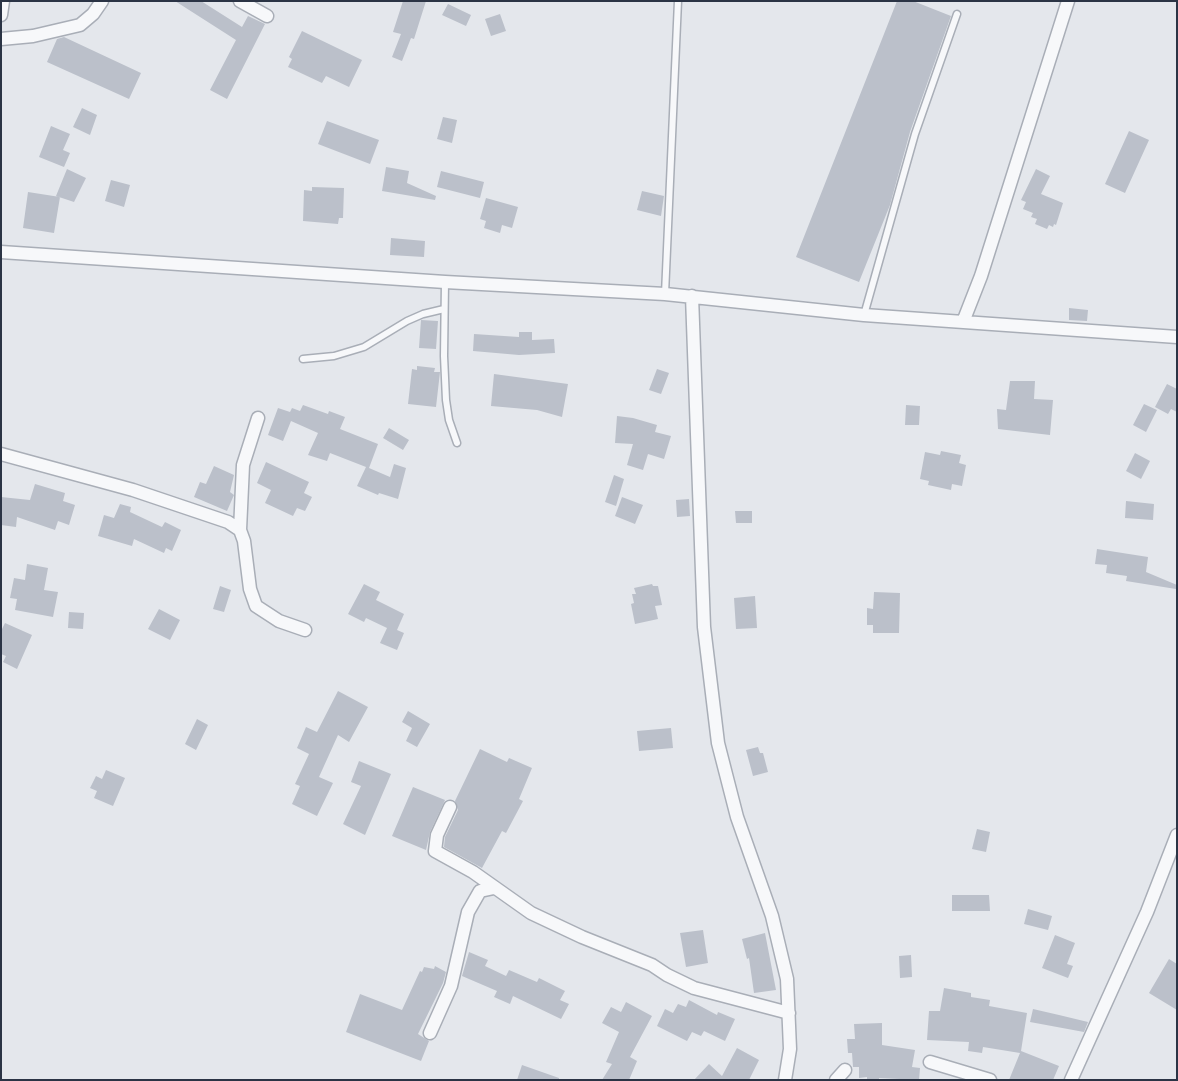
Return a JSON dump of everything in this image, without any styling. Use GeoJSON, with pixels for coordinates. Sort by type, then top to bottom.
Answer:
{"type":"FeatureCollection","features":[{"type":"Feature","properties":{"kind":"street"},"geometry":{"type":"LineString","coordinates":[[1,15],[3,1]]}},
{"type":"Feature","properties":{"kind":"street"},"geometry":{"type":"LineString","coordinates":[[1,39],[33,36],[80,25],[93,14],[102,1]]}},
{"type":"Feature","properties":{"kind":"street"},"geometry":{"type":"LineString","coordinates":[[240,1],[267,16]]}},
{"type":"Feature","properties":{"kind":"street"},"geometry":{"type":"LineString","coordinates":[[963,322],[981,276],[1068,1]]}},
{"type":"Feature","properties":{"kind":"street"},"geometry":{"type":"LineString","coordinates":[[1,252],[445,282],[665,294],[864,315],[1177,337]]}},
{"type":"Feature","properties":{"kind":"street"},"geometry":{"type":"LineString","coordinates":[[692,296],[704,627],[718,743],[737,817],[772,916],[787,979],[790,1049],[784,1080]]}},
{"type":"Feature","properties":{"kind":"street"},"geometry":{"type":"LineString","coordinates":[[258,418],[244,465],[240,530],[248,562],[250,588],[256,606],[280,621],[305,630]]}},
{"type":"Feature","properties":{"kind":"street"},"geometry":{"type":"LineString","coordinates":[[1,454],[133,490],[228,522],[240,530]]}},
{"type":"Feature","properties":{"kind":"street"},"geometry":{"type":"LineString","coordinates":[[450,807],[437,835],[435,851],[473,872],[530,913],[582,937],[652,964],[667,975],[694,988],[789,1013]]}},
{"type":"Feature","properties":{"kind":"street"},"geometry":{"type":"LineString","coordinates":[[1070,1080],[1147,912],[1177,835]]}},
{"type":"Feature","properties":{"kind":"street"},"geometry":{"type":"LineString","coordinates":[[430,1033],[451,986],[468,912],[480,891],[494,888]]}},
{"type":"Feature","properties":{"kind":"street"},"geometry":{"type":"LineString","coordinates":[[930,1062],[990,1080]]}},
{"type":"Feature","properties":{"kind":"street"},"geometry":{"type":"LineString","coordinates":[[836,1080],[845,1070]]}},
{"type":"Feature","properties":{"kind":"lane"},"geometry":{"type":"LineString","coordinates":[[665,294],[678,1]]}},
{"type":"Feature","properties":{"kind":"lane"},"geometry":{"type":"LineString","coordinates":[[864,315],[915,134],[957,14]]}},
{"type":"Feature","properties":{"kind":"lane"},"geometry":{"type":"LineString","coordinates":[[445,282],[446,400],[449,420],[458,444]]}},
{"type":"Feature","properties":{"kind":"lane"},"geometry":{"type":"LineString","coordinates":[[303,359],[334,356],[364,347],[407,321],[444,308]]}},
{"type":"Feature","properties":{"kind":"building"},"geometry":{"type":"Polygon","coordinates":[[[175,1],[201,1],[242,27],[248,16],[265,24],[227,99],[210,90],[236,40],[175,1]]]}},
{"type":"Feature","properties":{"kind":"building"},"geometry":{"type":"Polygon","coordinates":[[[403,1],[426,1],[414,39],[411,38],[402,61],[392,57],[401,34],[393,32],[403,1]]]}},
{"type":"Feature","properties":{"kind":"building"},"geometry":{"type":"Polygon","coordinates":[[[897,1],[913,1],[951,16],[910,132],[890,205],[859,282],[796,257],[897,1]]]}},
{"type":"Feature","properties":{"kind":"building"},"geometry":{"type":"Polygon","coordinates":[[[448,4],[471,15],[466,26],[442,15],[448,4]]]}},
{"type":"Feature","properties":{"kind":"building"},"geometry":{"type":"Polygon","coordinates":[[[500,14],[506,31],[491,36],[485,19],[500,14]]]}},
{"type":"Feature","properties":{"kind":"building"},"geometry":{"type":"Polygon","coordinates":[[[302,31],[362,60],[349,87],[326,76],[322,83],[288,67],[292,59],[289,57],[302,31]]]}},
{"type":"Feature","properties":{"kind":"building"},"geometry":{"type":"Polygon","coordinates":[[[64,37],[141,73],[129,99],[47,62],[57,39],[64,37]]]}},
{"type":"Feature","properties":{"kind":"building"},"geometry":{"type":"Polygon","coordinates":[[[82,108],[97,115],[90,135],[73,127],[82,108]]]}},
{"type":"Feature","properties":{"kind":"building"},"geometry":{"type":"Polygon","coordinates":[[[443,117],[457,120],[452,143],[437,139],[443,117]]]}},
{"type":"Feature","properties":{"kind":"building"},"geometry":{"type":"Polygon","coordinates":[[[327,121],[379,140],[370,164],[318,144],[327,121]]]}},
{"type":"Feature","properties":{"kind":"building"},"geometry":{"type":"Polygon","coordinates":[[[51,126],[70,134],[63,150],[70,153],[64,167],[39,157],[51,126]]]}},
{"type":"Feature","properties":{"kind":"building"},"geometry":{"type":"Polygon","coordinates":[[[1129,131],[1149,140],[1125,193],[1105,184],[1129,131]]]}},
{"type":"Feature","properties":{"kind":"building"},"geometry":{"type":"Polygon","coordinates":[[[386,167],[409,171],[407,183],[436,196],[435,200],[382,191],[386,167]]]}},
{"type":"Feature","properties":{"kind":"building"},"geometry":{"type":"Polygon","coordinates":[[[67,169],[86,178],[74,202],[56,196],[67,169]]]}},
{"type":"Feature","properties":{"kind":"building"},"geometry":{"type":"Polygon","coordinates":[[[1036,169],[1050,176],[1041,194],[1063,203],[1056,225],[1054,224],[1053,227],[1049,225],[1047,229],[1035,224],[1037,219],[1031,217],[1033,213],[1023,209],[1026,202],[1021,200],[1036,169]]]}},
{"type":"Feature","properties":{"kind":"building"},"geometry":{"type":"Polygon","coordinates":[[[441,171],[484,182],[480,198],[437,187],[441,171]]]}},
{"type":"Feature","properties":{"kind":"building"},"geometry":{"type":"Polygon","coordinates":[[[111,180],[130,185],[124,207],[105,201],[111,180]]]}},
{"type":"Feature","properties":{"kind":"building"},"geometry":{"type":"Polygon","coordinates":[[[312,187],[344,188],[343,218],[339,218],[338,224],[303,221],[304,190],[312,191],[312,187]]]}},
{"type":"Feature","properties":{"kind":"building"},"geometry":{"type":"Polygon","coordinates":[[[642,191],[664,196],[661,216],[637,210],[642,191]]]}},
{"type":"Feature","properties":{"kind":"building"},"geometry":{"type":"Polygon","coordinates":[[[28,192],[60,197],[54,233],[23,228],[28,192]]]}},
{"type":"Feature","properties":{"kind":"building"},"geometry":{"type":"Polygon","coordinates":[[[486,198],[518,207],[512,228],[502,225],[500,233],[484,228],[486,221],[480,219],[486,198]]]}},
{"type":"Feature","properties":{"kind":"building"},"geometry":{"type":"Polygon","coordinates":[[[391,238],[425,241],[424,257],[390,255],[391,238]]]}},
{"type":"Feature","properties":{"kind":"building"},"geometry":{"type":"Polygon","coordinates":[[[1069,308],[1088,310],[1087,321],[1069,320],[1069,308]]]}},
{"type":"Feature","properties":{"kind":"building"},"geometry":{"type":"Polygon","coordinates":[[[421,320],[438,321],[436,349],[419,348],[421,320]]]}},
{"type":"Feature","properties":{"kind":"building"},"geometry":{"type":"Polygon","coordinates":[[[519,332],[532,332],[532,340],[554,339],[555,353],[519,355],[473,351],[474,334],[519,337],[519,332]]]}},
{"type":"Feature","properties":{"kind":"building"},"geometry":{"type":"Polygon","coordinates":[[[417,366],[435,368],[434,372],[440,372],[436,407],[408,404],[412,369],[417,370],[417,366]]]}},
{"type":"Feature","properties":{"kind":"building"},"geometry":{"type":"Polygon","coordinates":[[[657,369],[669,373],[661,394],[649,390],[657,369]]]}},
{"type":"Feature","properties":{"kind":"building"},"geometry":{"type":"Polygon","coordinates":[[[494,374],[568,384],[562,417],[537,410],[491,406],[494,374]]]}},
{"type":"Feature","properties":{"kind":"building"},"geometry":{"type":"Polygon","coordinates":[[[1010,381],[1035,381],[1034,399],[1053,400],[1050,435],[998,429],[997,409],[1006,410],[1010,381]]]}},
{"type":"Feature","properties":{"kind":"building"},"geometry":{"type":"Polygon","coordinates":[[[1167,384],[1177,389],[1177,412],[1171,409],[1168,414],[1155,407],[1167,384]]]}},
{"type":"Feature","properties":{"kind":"building"},"geometry":{"type":"Polygon","coordinates":[[[1144,404],[1157,410],[1146,432],[1133,425],[1144,404]]]}},
{"type":"Feature","properties":{"kind":"building"},"geometry":{"type":"Polygon","coordinates":[[[303,405],[328,414],[329,411],[345,417],[340,429],[378,444],[369,468],[390,477],[394,464],[406,468],[398,499],[379,493],[378,495],[357,486],[366,467],[330,453],[327,461],[308,455],[318,433],[291,421],[283,441],[268,435],[278,408],[290,412],[292,408],[300,411],[303,405]]]}},
{"type":"Feature","properties":{"kind":"building"},"geometry":{"type":"Polygon","coordinates":[[[906,405],[920,406],[919,425],[905,425],[906,405]]]}},
{"type":"Feature","properties":{"kind":"building"},"geometry":{"type":"Polygon","coordinates":[[[617,416],[633,418],[657,425],[655,432],[671,436],[664,459],[648,454],[643,470],[627,465],[633,444],[615,443],[617,416]]]}},
{"type":"Feature","properties":{"kind":"building"},"geometry":{"type":"Polygon","coordinates":[[[389,428],[409,440],[403,450],[383,438],[389,428]]]}},
{"type":"Feature","properties":{"kind":"building"},"geometry":{"type":"Polygon","coordinates":[[[941,451],[961,455],[959,463],[966,465],[962,486],[952,484],[951,490],[928,485],[929,481],[920,479],[925,452],[940,455],[941,451]]]}},
{"type":"Feature","properties":{"kind":"building"},"geometry":{"type":"Polygon","coordinates":[[[1135,453],[1150,461],[1141,479],[1126,471],[1135,453]]]}},
{"type":"Feature","properties":{"kind":"building"},"geometry":{"type":"Polygon","coordinates":[[[266,462],[309,482],[304,493],[312,497],[305,511],[297,508],[293,516],[265,503],[271,490],[257,483],[266,462]]]}},
{"type":"Feature","properties":{"kind":"building"},"geometry":{"type":"Polygon","coordinates":[[[214,466],[234,475],[230,492],[234,495],[227,511],[194,497],[200,482],[206,484],[214,466]]]}},
{"type":"Feature","properties":{"kind":"building"},"geometry":{"type":"Polygon","coordinates":[[[614,475],[624,479],[616,506],[605,502],[614,475]]]}},
{"type":"Feature","properties":{"kind":"building"},"geometry":{"type":"Polygon","coordinates":[[[35,484],[65,493],[63,501],[75,505],[69,525],[58,521],[55,530],[17,517],[16,527],[1,525],[1,497],[30,500],[35,484]]]}},
{"type":"Feature","properties":{"kind":"building"},"geometry":{"type":"Polygon","coordinates":[[[622,497],[643,505],[635,524],[615,516],[622,497]]]}},
{"type":"Feature","properties":{"kind":"building"},"geometry":{"type":"Polygon","coordinates":[[[689,499],[690,516],[677,517],[676,500],[689,499]]]}},
{"type":"Feature","properties":{"kind":"building"},"geometry":{"type":"Polygon","coordinates":[[[1126,501],[1154,504],[1153,520],[1125,518],[1126,501]]]}},
{"type":"Feature","properties":{"kind":"building"},"geometry":{"type":"Polygon","coordinates":[[[120,504],[131,507],[130,512],[162,527],[165,522],[181,530],[172,551],[166,548],[164,553],[134,539],[132,546],[98,536],[104,515],[114,518],[120,504]]]}},
{"type":"Feature","properties":{"kind":"building"},"geometry":{"type":"Polygon","coordinates":[[[735,511],[752,511],[752,523],[736,523],[735,511]]]}},
{"type":"Feature","properties":{"kind":"building"},"geometry":{"type":"Polygon","coordinates":[[[1097,549],[1148,557],[1146,572],[1177,585],[1176,589],[1126,581],[1127,576],[1106,573],[1107,565],[1095,564],[1097,549]]]}},
{"type":"Feature","properties":{"kind":"building"},"geometry":{"type":"Polygon","coordinates":[[[27,564],[48,568],[44,590],[58,592],[53,617],[15,610],[17,599],[10,598],[14,578],[25,580],[27,564]]]}},
{"type":"Feature","properties":{"kind":"building"},"geometry":{"type":"Polygon","coordinates":[[[364,584],[380,592],[376,600],[404,614],[397,630],[404,633],[397,650],[380,643],[387,628],[366,618],[364,622],[348,614],[364,584]]]}},
{"type":"Feature","properties":{"kind":"building"},"geometry":{"type":"Polygon","coordinates":[[[652,584],[653,586],[658,586],[662,605],[655,606],[658,619],[635,624],[631,604],[634,603],[632,594],[636,594],[634,588],[652,584]]]}},
{"type":"Feature","properties":{"kind":"building"},"geometry":{"type":"Polygon","coordinates":[[[220,586],[231,590],[224,612],[213,609],[220,586]]]}},
{"type":"Feature","properties":{"kind":"building"},"geometry":{"type":"Polygon","coordinates":[[[874,592],[900,593],[899,633],[873,633],[873,625],[867,625],[867,608],[873,609],[874,592]]]}},
{"type":"Feature","properties":{"kind":"building"},"geometry":{"type":"Polygon","coordinates":[[[755,596],[757,628],[736,629],[734,598],[755,596]]]}},
{"type":"Feature","properties":{"kind":"building"},"geometry":{"type":"Polygon","coordinates":[[[159,609],[180,620],[170,640],[148,629],[159,609]]]}},
{"type":"Feature","properties":{"kind":"building"},"geometry":{"type":"Polygon","coordinates":[[[69,612],[84,613],[83,629],[68,628],[69,612]]]}},
{"type":"Feature","properties":{"kind":"building"},"geometry":{"type":"Polygon","coordinates":[[[5,623],[32,635],[17,669],[3,662],[6,656],[1,654],[1,631],[5,623]]]}},
{"type":"Feature","properties":{"kind":"building"},"geometry":{"type":"Polygon","coordinates":[[[338,691],[368,707],[349,742],[338,735],[319,777],[333,783],[317,816],[292,804],[300,786],[295,784],[309,754],[297,748],[306,727],[317,732],[338,691]]]}},
{"type":"Feature","properties":{"kind":"building"},"geometry":{"type":"Polygon","coordinates":[[[408,711],[430,724],[417,747],[406,741],[412,728],[402,722],[408,711]]]}},
{"type":"Feature","properties":{"kind":"building"},"geometry":{"type":"Polygon","coordinates":[[[197,719],[208,725],[196,750],[185,744],[197,719]]]}},
{"type":"Feature","properties":{"kind":"building"},"geometry":{"type":"Polygon","coordinates":[[[671,728],[673,748],[639,751],[637,731],[671,728]]]}},
{"type":"Feature","properties":{"kind":"building"},"geometry":{"type":"Polygon","coordinates":[[[758,747],[760,753],[763,753],[768,772],[753,776],[746,750],[758,747]]]}},
{"type":"Feature","properties":{"kind":"building"},"geometry":{"type":"Polygon","coordinates":[[[480,749],[507,762],[509,758],[532,768],[519,799],[523,801],[506,833],[502,831],[482,868],[444,847],[445,837],[458,810],[455,801],[480,749]]]}},
{"type":"Feature","properties":{"kind":"building"},"geometry":{"type":"Polygon","coordinates":[[[359,761],[391,774],[365,835],[343,824],[361,786],[351,782],[359,761]]]}},
{"type":"Feature","properties":{"kind":"building"},"geometry":{"type":"Polygon","coordinates":[[[106,770],[125,778],[113,806],[94,798],[97,791],[90,788],[96,776],[102,779],[106,770]]]}},
{"type":"Feature","properties":{"kind":"building"},"geometry":{"type":"Polygon","coordinates":[[[413,787],[445,800],[430,832],[426,850],[392,836],[413,787]]]}},
{"type":"Feature","properties":{"kind":"building"},"geometry":{"type":"Polygon","coordinates":[[[977,829],[990,832],[986,852],[972,849],[977,829]]]}},
{"type":"Feature","properties":{"kind":"building"},"geometry":{"type":"Polygon","coordinates":[[[952,895],[989,895],[990,911],[952,911],[952,895]]]}},
{"type":"Feature","properties":{"kind":"building"},"geometry":{"type":"Polygon","coordinates":[[[1028,909],[1052,916],[1048,930],[1024,924],[1028,909]]]}},
{"type":"Feature","properties":{"kind":"building"},"geometry":{"type":"Polygon","coordinates":[[[703,930],[708,963],[686,967],[680,933],[703,930]]]}},
{"type":"Feature","properties":{"kind":"building"},"geometry":{"type":"Polygon","coordinates":[[[765,933],[776,990],[754,993],[749,958],[747,959],[742,939],[765,933]]]}},
{"type":"Feature","properties":{"kind":"building"},"geometry":{"type":"Polygon","coordinates":[[[1055,935],[1075,943],[1067,964],[1073,966],[1068,978],[1042,968],[1055,935]]]}},
{"type":"Feature","properties":{"kind":"building"},"geometry":{"type":"Polygon","coordinates":[[[469,952],[488,960],[485,966],[506,976],[509,970],[537,982],[539,978],[565,991],[560,1000],[569,1004],[561,1019],[513,996],[510,1004],[494,997],[497,991],[462,976],[469,952]]]}},
{"type":"Feature","properties":{"kind":"building"},"geometry":{"type":"Polygon","coordinates":[[[911,955],[912,977],[900,978],[899,956],[911,955]]]}},
{"type":"Feature","properties":{"kind":"building"},"geometry":{"type":"Polygon","coordinates":[[[1169,959],[1177,964],[1177,1010],[1149,993],[1169,959]]]}},
{"type":"Feature","properties":{"kind":"building"},"geometry":{"type":"Polygon","coordinates":[[[435,966],[446,972],[443,983],[418,1034],[429,1041],[421,1061],[346,1032],[360,994],[402,1010],[420,971],[422,972],[424,967],[434,969],[435,966]]]}},
{"type":"Feature","properties":{"kind":"building"},"geometry":{"type":"Polygon","coordinates":[[[944,988],[971,993],[971,997],[990,1000],[989,1006],[1027,1013],[1021,1051],[1059,1066],[1053,1080],[1009,1080],[1020,1053],[983,1047],[982,1053],[968,1051],[969,1042],[927,1040],[929,1011],[940,1011],[944,988]]]}},
{"type":"Feature","properties":{"kind":"building"},"geometry":{"type":"Polygon","coordinates":[[[689,1000],[717,1015],[718,1012],[735,1019],[725,1041],[704,1031],[701,1036],[692,1032],[687,1041],[657,1026],[665,1009],[673,1013],[678,1004],[686,1007],[689,1000]]]}},
{"type":"Feature","properties":{"kind":"building"},"geometry":{"type":"Polygon","coordinates":[[[626,1002],[652,1016],[630,1057],[637,1061],[629,1080],[602,1080],[612,1064],[606,1062],[619,1032],[602,1023],[611,1007],[621,1012],[626,1002]]]}},
{"type":"Feature","properties":{"kind":"building"},"geometry":{"type":"Polygon","coordinates":[[[1033,1009],[1088,1022],[1084,1032],[1030,1022],[1033,1009]]]}},
{"type":"Feature","properties":{"kind":"building"},"geometry":{"type":"Polygon","coordinates":[[[882,1023],[882,1045],[915,1050],[912,1067],[920,1068],[919,1080],[879,1078],[879,1080],[867,1080],[867,1077],[859,1078],[859,1067],[853,1067],[852,1053],[848,1053],[847,1039],[855,1039],[854,1024],[882,1023]]]}},
{"type":"Feature","properties":{"kind":"building"},"geometry":{"type":"Polygon","coordinates":[[[737,1048],[759,1060],[749,1080],[694,1080],[709,1064],[722,1076],[737,1048]]]}},
{"type":"Feature","properties":{"kind":"building"},"geometry":{"type":"Polygon","coordinates":[[[522,1065],[559,1078],[559,1080],[517,1080],[522,1065]]]}}]}
